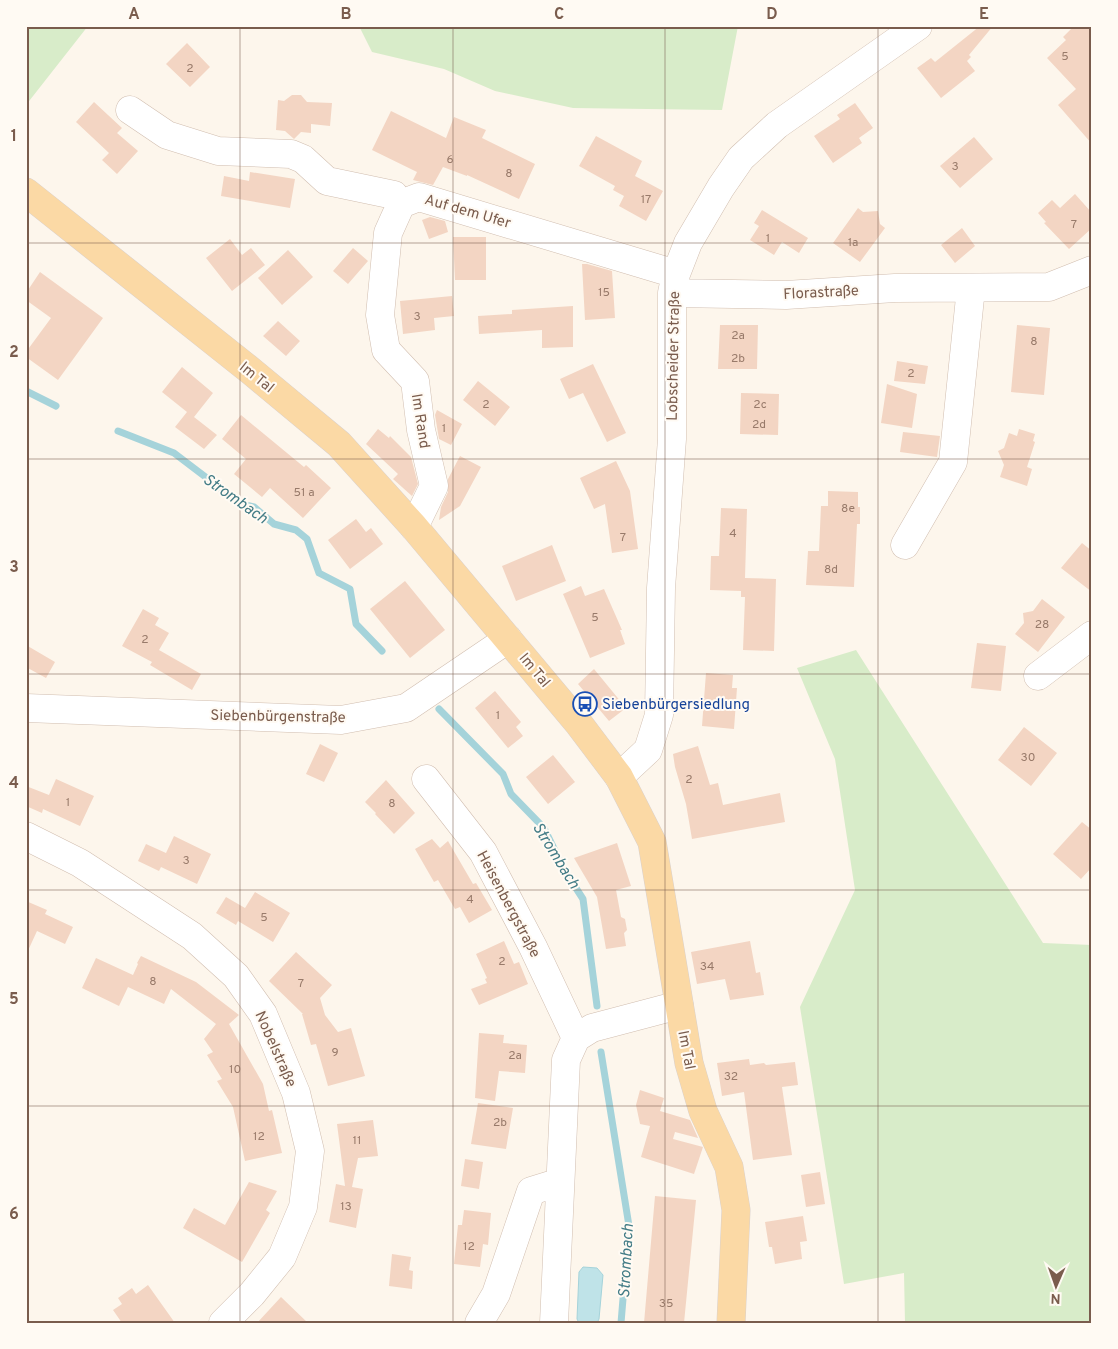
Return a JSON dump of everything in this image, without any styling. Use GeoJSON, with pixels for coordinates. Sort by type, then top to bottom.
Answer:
{"type":"FeatureCollection","features":[{"type":"Feature","properties":{"kind":"main road","name":"Im Tal"},"geometry":{"type":"LineString","coordinates":[[26,192],[251,371],[339,444],[414,527],[579,724],[619,777],[652,842],[688,1063],[703,1111],[729,1167],[736,1210],[731,1323]]}},
{"type":"Feature","properties":{"kind":"street","name":"Lobscheider Straße"},"geometry":{"type":"LineString","coordinates":[[619,777],[648,750],[659,715],[661,588],[672,439],[674,284],[688,243],[721,186],[740,158],[777,125],[911,28]]}},
{"type":"Feature","properties":{"kind":"street","name":"Auf dem Ufer"},"geometry":{"type":"LineString","coordinates":[[130,110],[167,135],[218,152],[291,154],[303,159],[327,181],[394,195],[401,204],[419,197],[674,284]]}},
{"type":"Feature","properties":{"kind":"street","name":"Im Rand"},"geometry":{"type":"LineString","coordinates":[[401,204],[388,233],[380,315],[386,350],[415,381],[421,430],[434,486],[414,527]]}},
{"type":"Feature","properties":{"kind":"street","name":"Florastraße"},"geometry":{"type":"LineString","coordinates":[[674,284],[786,295],[895,288],[1049,287],[1092,270]]}},
{"type":"Feature","properties":{"kind":"street"},"geometry":{"type":"LineString","coordinates":[[905,545],[953,462],[971,288]]}},
{"type":"Feature","properties":{"kind":"street"},"geometry":{"type":"LineString","coordinates":[[1038,676],[1092,635]]}},
{"type":"Feature","properties":{"kind":"street","name":"Siebenbürgenstraße"},"geometry":{"type":"LineString","coordinates":[[26,708],[341,720],[406,708],[508,639]]}},
{"type":"Feature","properties":{"kind":"street","name":"Heisenbergstraße"},"geometry":{"type":"LineString","coordinates":[[426,779],[484,852],[533,947],[576,1038]]}},
{"type":"Feature","properties":{"kind":"street","name":"Nobelstraße"},"geometry":{"type":"LineString","coordinates":[[26,836],[80,863],[192,936],[236,976],[264,1014],[296,1093],[310,1151],[303,1207],[282,1257],[252,1294],[223,1323]]}},
{"type":"Feature","properties":{"kind":"street"},"geometry":{"type":"LineString","coordinates":[[554,1323],[566,1060],[576,1038],[592,1028],[679,1004]]}},
{"type":"Feature","properties":{"kind":"street"},"geometry":{"type":"LineString","coordinates":[[479,1323],[496,1294],[532,1191],[560,1182]]}},
{"type":"Feature","properties":{"kind":"green space"},"geometry":{"type":"Polygon","coordinates":[[[26,26],[88,26],[26,105],[26,26]]]}},
{"type":"Feature","properties":{"kind":"green space"},"geometry":{"type":"Polygon","coordinates":[[[359,26],[738,26],[722,110],[573,108],[495,91],[444,69],[372,52],[359,26]]]}},
{"type":"Feature","properties":{"kind":"green space"},"geometry":{"type":"Polygon","coordinates":[[[856,650],[1043,943],[1092,945],[1092,1323],[905,1323],[904,1273],[844,1284],[800,1007],[855,890],[835,759],[797,668],[856,650]]]}},
{"type":"Feature","properties":{"kind":"water"},"geometry":{"type":"Polygon","coordinates":[[[583,1267],[597,1268],[603,1275],[597,1323],[579,1323],[577,1319],[579,1272],[583,1267]]]}},
{"type":"Feature","properties":{"kind":"building"},"geometry":{"type":"Polygon","coordinates":[[[980,26],[993,26],[969,55],[971,57],[967,61],[975,71],[941,98],[917,68],[931,58],[935,62],[980,26]]]}},
{"type":"Feature","properties":{"kind":"building"},"geometry":{"type":"Polygon","coordinates":[[[1074,26],[1092,26],[1092,144],[1058,105],[1076,89],[1047,58],[1066,40],[1063,37],[1074,26]]]}},
{"type":"Feature","properties":{"kind":"building"},"geometry":{"type":"Polygon","coordinates":[[[187,43],[210,67],[190,87],[166,64],[187,43]]]}},
{"type":"Feature","properties":{"kind":"building"},"geometry":{"type":"Polygon","coordinates":[[[292,95],[301,95],[307,102],[332,103],[330,126],[311,124],[311,133],[301,132],[294,139],[285,131],[276,130],[278,100],[284,101],[292,95]]]}},
{"type":"Feature","properties":{"kind":"building"},"geometry":{"type":"Polygon","coordinates":[[[94,102],[122,128],[117,133],[138,151],[117,174],[102,160],[109,153],[76,122],[94,102]]]}},
{"type":"Feature","properties":{"kind":"building"},"geometry":{"type":"Polygon","coordinates":[[[855,103],[873,128],[859,138],[862,143],[833,163],[814,136],[840,119],[837,115],[855,103]]]}},
{"type":"Feature","properties":{"kind":"building"},"geometry":{"type":"Polygon","coordinates":[[[391,111],[446,138],[454,117],[486,130],[482,138],[535,164],[519,199],[467,175],[443,167],[433,185],[413,180],[417,172],[372,150],[391,111]]]}},
{"type":"Feature","properties":{"kind":"building"},"geometry":{"type":"Polygon","coordinates":[[[596,136],[642,161],[635,176],[663,191],[646,221],[619,206],[624,196],[613,190],[615,186],[579,166],[596,136]]]}},
{"type":"Feature","properties":{"kind":"building"},"geometry":{"type":"Polygon","coordinates":[[[974,137],[993,159],[960,188],[940,166],[974,137]]]}},
{"type":"Feature","properties":{"kind":"building"},"geometry":{"type":"Polygon","coordinates":[[[250,172],[295,179],[290,208],[221,196],[224,176],[249,181],[250,172]]]}},
{"type":"Feature","properties":{"kind":"building"},"geometry":{"type":"Polygon","coordinates":[[[1075,194],[1092,213],[1092,228],[1069,249],[1044,223],[1046,222],[1038,213],[1052,200],[1060,208],[1075,194]]]}},
{"type":"Feature","properties":{"kind":"building"},"geometry":{"type":"Polygon","coordinates":[[[858,208],[863,212],[878,211],[880,224],[885,228],[860,262],[833,243],[858,208]]]}},
{"type":"Feature","properties":{"kind":"building"},"geometry":{"type":"Polygon","coordinates":[[[762,210],[808,238],[799,253],[782,242],[774,255],[750,240],[759,226],[754,223],[762,210]]]}},
{"type":"Feature","properties":{"kind":"building"},"geometry":{"type":"Polygon","coordinates":[[[430,217],[445,221],[448,232],[429,239],[422,220],[430,217]]]}},
{"type":"Feature","properties":{"kind":"building"},"geometry":{"type":"Polygon","coordinates":[[[962,228],[975,246],[955,263],[941,245],[962,228]]]}},
{"type":"Feature","properties":{"kind":"building"},"geometry":{"type":"Polygon","coordinates":[[[453,237],[486,237],[486,280],[455,280],[453,237]]]}},
{"type":"Feature","properties":{"kind":"building"},"geometry":{"type":"Polygon","coordinates":[[[230,239],[242,255],[251,248],[265,265],[232,291],[206,258],[230,239]]]}},
{"type":"Feature","properties":{"kind":"building"},"geometry":{"type":"Polygon","coordinates":[[[353,248],[368,261],[348,284],[333,271],[353,248]]]}},
{"type":"Feature","properties":{"kind":"building"},"geometry":{"type":"Polygon","coordinates":[[[288,250],[313,277],[282,305],[258,278],[288,250]]]}},
{"type":"Feature","properties":{"kind":"building"},"geometry":{"type":"Polygon","coordinates":[[[582,264],[612,271],[615,318],[585,320],[582,264]]]}},
{"type":"Feature","properties":{"kind":"building"},"geometry":{"type":"Polygon","coordinates":[[[40,272],[103,318],[58,380],[26,357],[26,352],[51,318],[26,300],[26,293],[40,272]]]}},
{"type":"Feature","properties":{"kind":"building"},"geometry":{"type":"Polygon","coordinates":[[[452,296],[454,316],[434,318],[435,330],[403,334],[400,301],[452,296]]]}},
{"type":"Feature","properties":{"kind":"building"},"geometry":{"type":"Polygon","coordinates":[[[573,306],[573,347],[542,348],[542,330],[479,334],[478,316],[512,314],[512,310],[573,306]]]}},
{"type":"Feature","properties":{"kind":"building"},"geometry":{"type":"Polygon","coordinates":[[[278,321],[300,341],[286,356],[263,336],[278,321]]]}},
{"type":"Feature","properties":{"kind":"building"},"geometry":{"type":"Polygon","coordinates":[[[720,325],[758,325],[757,369],[718,369],[720,325]]]}},
{"type":"Feature","properties":{"kind":"building"},"geometry":{"type":"Polygon","coordinates":[[[1017,325],[1050,328],[1044,395],[1011,392],[1017,325]]]}},
{"type":"Feature","properties":{"kind":"building"},"geometry":{"type":"Polygon","coordinates":[[[897,361],[928,366],[925,384],[894,381],[897,361]]]}},
{"type":"Feature","properties":{"kind":"building"},"geometry":{"type":"Polygon","coordinates":[[[593,364],[626,433],[607,442],[583,393],[569,399],[560,379],[593,364]]]}},
{"type":"Feature","properties":{"kind":"building"},"geometry":{"type":"Polygon","coordinates":[[[182,367],[213,393],[194,417],[217,435],[204,449],[175,427],[187,412],[162,392],[182,367]]]}},
{"type":"Feature","properties":{"kind":"building"},"geometry":{"type":"Polygon","coordinates":[[[478,381],[510,407],[495,426],[463,400],[478,381]]]}},
{"type":"Feature","properties":{"kind":"building"},"geometry":{"type":"Polygon","coordinates":[[[887,384],[917,394],[912,428],[881,423],[887,384]]]}},
{"type":"Feature","properties":{"kind":"building"},"geometry":{"type":"Polygon","coordinates":[[[741,393],[779,394],[778,435],[740,434],[741,393]]]}},
{"type":"Feature","properties":{"kind":"building"},"geometry":{"type":"Polygon","coordinates":[[[437,410],[462,424],[451,445],[439,439],[435,415],[437,410]]]}},
{"type":"Feature","properties":{"kind":"building"},"geometry":{"type":"Polygon","coordinates":[[[241,415],[304,467],[306,465],[331,488],[303,518],[270,488],[262,497],[234,474],[246,459],[222,439],[241,415]]]}},
{"type":"Feature","properties":{"kind":"building"},"geometry":{"type":"Polygon","coordinates":[[[378,429],[389,438],[390,436],[411,457],[418,484],[412,496],[393,479],[398,474],[366,444],[378,429]]]}},
{"type":"Feature","properties":{"kind":"building"},"geometry":{"type":"Polygon","coordinates":[[[1019,429],[1035,434],[1033,441],[1035,442],[1027,467],[1032,469],[1027,486],[1000,477],[1004,465],[998,451],[1004,448],[1009,433],[1017,436],[1019,429]]]}},
{"type":"Feature","properties":{"kind":"building"},"geometry":{"type":"Polygon","coordinates":[[[903,432],[940,436],[937,457],[900,452],[903,432]]]}},
{"type":"Feature","properties":{"kind":"building"},"geometry":{"type":"Polygon","coordinates":[[[460,456],[481,467],[460,506],[439,520],[441,507],[448,492],[448,479],[460,456]]]}},
{"type":"Feature","properties":{"kind":"building"},"geometry":{"type":"Polygon","coordinates":[[[616,461],[630,491],[638,549],[612,553],[605,504],[594,509],[580,478],[616,461]]]}},
{"type":"Feature","properties":{"kind":"building"},"geometry":{"type":"Polygon","coordinates":[[[828,491],[858,492],[860,524],[857,524],[854,587],[806,585],[808,551],[819,551],[821,506],[828,506],[828,491]]]}},
{"type":"Feature","properties":{"kind":"building"},"geometry":{"type":"Polygon","coordinates":[[[721,508],[747,509],[745,578],[776,579],[774,651],[743,650],[745,597],[741,597],[741,591],[710,590],[711,556],[719,556],[721,508]]]}},
{"type":"Feature","properties":{"kind":"building"},"geometry":{"type":"Polygon","coordinates":[[[356,519],[366,532],[371,528],[383,544],[350,569],[328,540],[356,519]]]}},
{"type":"Feature","properties":{"kind":"building"},"geometry":{"type":"Polygon","coordinates":[[[1082,543],[1092,551],[1092,592],[1061,568],[1082,543]]]}},
{"type":"Feature","properties":{"kind":"building"},"geometry":{"type":"Polygon","coordinates":[[[552,545],[566,581],[516,601],[502,566],[552,545]]]}},
{"type":"Feature","properties":{"kind":"building"},"geometry":{"type":"Polygon","coordinates":[[[405,581],[445,630],[410,658],[370,609],[405,581]]]}},
{"type":"Feature","properties":{"kind":"building"},"geometry":{"type":"Polygon","coordinates":[[[581,586],[585,596],[604,589],[622,630],[620,630],[625,644],[590,658],[563,594],[581,586]]]}},
{"type":"Feature","properties":{"kind":"building"},"geometry":{"type":"Polygon","coordinates":[[[1042,599],[1065,617],[1038,652],[1015,634],[1024,623],[1023,613],[1033,611],[1042,599]]]}},
{"type":"Feature","properties":{"kind":"building"},"geometry":{"type":"Polygon","coordinates":[[[143,609],[159,618],[155,625],[169,633],[159,650],[201,674],[192,690],[150,665],[152,662],[122,646],[143,609]]]}},
{"type":"Feature","properties":{"kind":"building"},"geometry":{"type":"Polygon","coordinates":[[[977,643],[1006,646],[1001,691],[971,688],[977,643]]]}},
{"type":"Feature","properties":{"kind":"building"},"geometry":{"type":"Polygon","coordinates":[[[26,645],[55,662],[46,678],[26,667],[26,645]]]}},
{"type":"Feature","properties":{"kind":"building"},"geometry":{"type":"Polygon","coordinates":[[[594,669],[626,708],[609,721],[578,684],[594,669]]]}},
{"type":"Feature","properties":{"kind":"building"},"geometry":{"type":"Polygon","coordinates":[[[706,673],[733,675],[732,688],[737,688],[734,729],[702,726],[706,673]]]}},
{"type":"Feature","properties":{"kind":"building"},"geometry":{"type":"Polygon","coordinates":[[[495,691],[521,722],[516,727],[523,736],[508,748],[475,708],[495,691]]]}},
{"type":"Feature","properties":{"kind":"building"},"geometry":{"type":"Polygon","coordinates":[[[1024,727],[1057,753],[1031,786],[998,760],[1024,727]]]}},
{"type":"Feature","properties":{"kind":"building"},"geometry":{"type":"Polygon","coordinates":[[[320,744],[338,753],[324,782],[306,774],[320,744]]]}},
{"type":"Feature","properties":{"kind":"building"},"geometry":{"type":"Polygon","coordinates":[[[698,746],[710,785],[718,783],[723,805],[780,793],[785,822],[692,839],[686,804],[673,754],[698,746]]]}},
{"type":"Feature","properties":{"kind":"building"},"geometry":{"type":"Polygon","coordinates":[[[553,755],[575,782],[548,804],[526,777],[553,755]]]}},
{"type":"Feature","properties":{"kind":"building"},"geometry":{"type":"Polygon","coordinates":[[[56,779],[94,796],[80,826],[43,809],[42,813],[26,806],[26,786],[49,795],[56,779]]]}},
{"type":"Feature","properties":{"kind":"building"},"geometry":{"type":"Polygon","coordinates":[[[386,780],[415,813],[394,834],[365,802],[386,780]]]}},
{"type":"Feature","properties":{"kind":"building"},"geometry":{"type":"Polygon","coordinates":[[[1082,822],[1092,830],[1092,867],[1081,879],[1053,854],[1082,822]]]}},
{"type":"Feature","properties":{"kind":"building"},"geometry":{"type":"Polygon","coordinates":[[[174,836],[211,854],[197,884],[161,867],[159,871],[138,861],[146,844],[166,853],[174,836]]]}},
{"type":"Feature","properties":{"kind":"building"},"geometry":{"type":"Polygon","coordinates":[[[432,839],[440,848],[448,841],[473,884],[476,883],[492,910],[469,923],[460,907],[455,909],[438,880],[434,882],[415,849],[432,839]]]}},
{"type":"Feature","properties":{"kind":"building"},"geometry":{"type":"Polygon","coordinates":[[[617,843],[631,886],[616,890],[621,917],[625,919],[627,930],[624,933],[626,946],[606,949],[597,897],[574,858],[617,843]]]}},
{"type":"Feature","properties":{"kind":"building"},"geometry":{"type":"Polygon","coordinates":[[[255,892],[290,913],[273,942],[238,921],[236,925],[216,913],[226,897],[245,908],[255,892]]]}},
{"type":"Feature","properties":{"kind":"building"},"geometry":{"type":"Polygon","coordinates":[[[26,901],[47,910],[45,914],[73,927],[65,944],[37,931],[26,955],[26,901]]]}},
{"type":"Feature","properties":{"kind":"building"},"geometry":{"type":"Polygon","coordinates":[[[504,941],[514,964],[519,962],[528,984],[479,1005],[471,989],[487,983],[485,979],[487,978],[476,954],[504,941]]]}},
{"type":"Feature","properties":{"kind":"building"},"geometry":{"type":"Polygon","coordinates":[[[750,941],[756,973],[760,972],[764,995],[730,1000],[725,979],[697,984],[691,952],[750,941]]]}},
{"type":"Feature","properties":{"kind":"building"},"geometry":{"type":"Polygon","coordinates":[[[296,952],[332,985],[320,998],[325,1015],[338,1032],[351,1028],[365,1076],[328,1086],[316,1044],[311,1045],[303,1014],[269,981],[296,952]]]}},
{"type":"Feature","properties":{"kind":"building"},"geometry":{"type":"Polygon","coordinates":[[[141,956],[196,982],[239,1015],[229,1024],[263,1084],[269,1111],[272,1110],[282,1153],[245,1161],[233,1107],[217,1081],[222,1079],[207,1055],[213,1052],[204,1039],[216,1024],[171,989],[164,1004],[128,987],[119,1006],[82,988],[96,958],[133,975],[141,956]]]}},
{"type":"Feature","properties":{"kind":"building"},"geometry":{"type":"Polygon","coordinates":[[[479,1033],[504,1035],[503,1043],[527,1045],[525,1073],[499,1071],[495,1101],[475,1098],[479,1033]]]}},
{"type":"Feature","properties":{"kind":"building"},"geometry":{"type":"Polygon","coordinates":[[[749,1059],[750,1065],[795,1062],[798,1085],[782,1087],[792,1155],[753,1160],[744,1092],[722,1096],[717,1063],[749,1059]]]}},
{"type":"Feature","properties":{"kind":"building"},"geometry":{"type":"Polygon","coordinates":[[[640,1090],[664,1098],[660,1111],[690,1120],[698,1138],[675,1132],[673,1139],[703,1147],[694,1174],[641,1157],[650,1126],[640,1124],[636,1105],[640,1090]]]}},
{"type":"Feature","properties":{"kind":"building"},"geometry":{"type":"Polygon","coordinates":[[[478,1103],[513,1108],[506,1149],[471,1144],[478,1103]]]}},
{"type":"Feature","properties":{"kind":"building"},"geometry":{"type":"Polygon","coordinates":[[[373,1120],[378,1156],[358,1158],[352,1187],[363,1189],[356,1228],[329,1222],[336,1184],[345,1186],[337,1124],[373,1120]]]}},
{"type":"Feature","properties":{"kind":"building"},"geometry":{"type":"Polygon","coordinates":[[[465,1159],[483,1162],[479,1189],[461,1186],[465,1159]]]}},
{"type":"Feature","properties":{"kind":"building"},"geometry":{"type":"Polygon","coordinates":[[[820,1172],[825,1204],[806,1207],[801,1175],[820,1172]]]}},
{"type":"Feature","properties":{"kind":"building"},"geometry":{"type":"Polygon","coordinates":[[[249,1182],[277,1191],[266,1210],[270,1213],[242,1262],[183,1228],[194,1208],[225,1225],[249,1182]]]}},
{"type":"Feature","properties":{"kind":"building"},"geometry":{"type":"Polygon","coordinates":[[[655,1196],[696,1200],[684,1323],[644,1323],[655,1196]]]}},
{"type":"Feature","properties":{"kind":"building"},"geometry":{"type":"Polygon","coordinates":[[[464,1210],[491,1213],[488,1245],[483,1244],[480,1267],[454,1264],[458,1225],[462,1225],[464,1210]]]}},
{"type":"Feature","properties":{"kind":"building"},"geometry":{"type":"Polygon","coordinates":[[[803,1216],[807,1241],[800,1242],[802,1259],[775,1264],[772,1247],[769,1247],[765,1222],[803,1216]]]}},
{"type":"Feature","properties":{"kind":"building"},"geometry":{"type":"Polygon","coordinates":[[[392,1254],[411,1257],[409,1270],[413,1271],[412,1289],[389,1286],[392,1254]]]}},
{"type":"Feature","properties":{"kind":"building"},"geometry":{"type":"Polygon","coordinates":[[[148,1285],[175,1323],[122,1323],[113,1310],[122,1304],[118,1298],[132,1288],[136,1294],[148,1285]]]}},
{"type":"Feature","properties":{"kind":"building"},"geometry":{"type":"Polygon","coordinates":[[[281,1297],[308,1323],[257,1323],[281,1297]]]}},
{"type":"Feature","properties":{"kind":"waterway","name":"Strombach"},"geometry":{"type":"LineString","coordinates":[[26,391],[56,406]]}},
{"type":"Feature","properties":{"kind":"waterway","name":"Strombach"},"geometry":{"type":"LineString","coordinates":[[118,431],[174,453],[241,504],[254,507],[274,524],[296,530],[307,539],[319,573],[350,589],[356,624],[382,651]]}},
{"type":"Feature","properties":{"kind":"waterway","name":"Strombach"},"geometry":{"type":"LineString","coordinates":[[439,709],[503,774],[511,794],[544,828],[565,871],[583,899],[597,1006]]}},
{"type":"Feature","properties":{"kind":"waterway","name":"Strombach"},"geometry":{"type":"LineString","coordinates":[[601,1052],[629,1226],[621,1323]]}},
{"type":"Feature","properties":{"kind":"place","name":"Siebenbürgersiedlung"},"geometry":{"type":"Point","coordinates":[585,704]}}]}
